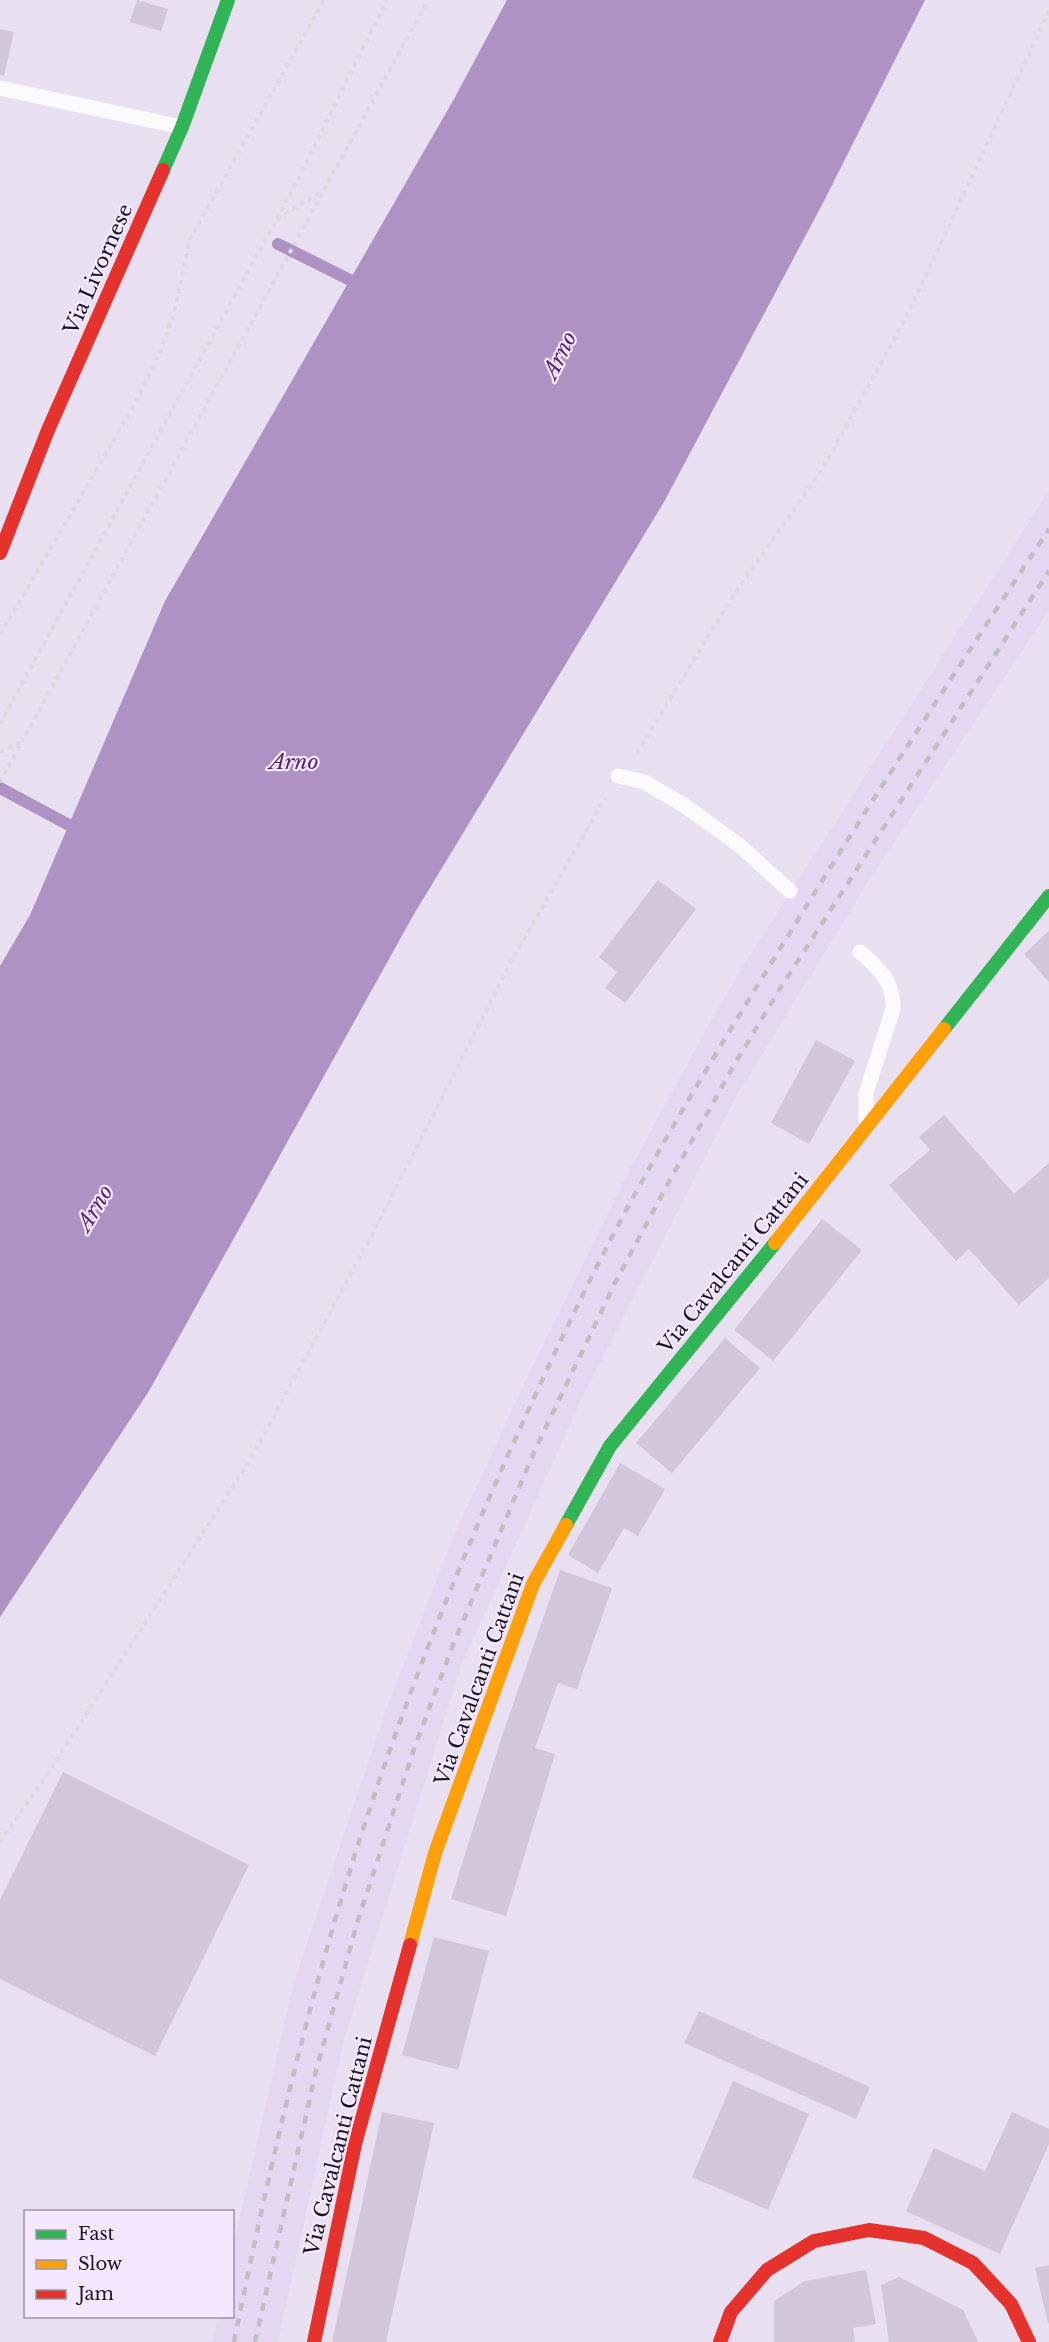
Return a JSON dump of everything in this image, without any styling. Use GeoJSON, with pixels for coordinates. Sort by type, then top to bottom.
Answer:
{"type":"FeatureCollection","features":[{"type":"Feature","properties":{"kind":"street","name":"Via Livornese"},"geometry":{"type":"LineString","coordinates":[[0,553],[48,430],[182,127],[228,0]]}},
{"type":"Feature","properties":{"kind":"street","name":"Via Cavalcanti Cattani"},"geometry":{"type":"LineString","coordinates":[[314,2342],[355,2144],[435,1853],[533,1584],[610,1446],[733,1297],[1049,896]]}},
{"type":"Feature","properties":{"kind":"street"},"geometry":{"type":"LineString","coordinates":[[720,2342],[731,2313],[767,2270],[814,2241],[869,2230],[924,2238],[973,2263],[1011,2304],[1029,2342]]}},
{"type":"Feature","properties":{"kind":"lane"},"geometry":{"type":"LineString","coordinates":[[0,88],[182,127]]}},
{"type":"Feature","properties":{"kind":"lane"},"geometry":{"type":"LineString","coordinates":[[618,776],[645,782],[685,806],[739,845],[790,891]]}},
{"type":"Feature","properties":{"kind":"lane"},"geometry":{"type":"LineString","coordinates":[[860,952],[881,970],[894,996],[893,1009],[866,1093],[866,1129]]}},
{"type":"Feature","properties":{"kind":"path"},"geometry":{"type":"LineString","coordinates":[[0,635],[133,407],[161,350],[174,313],[190,240],[324,0]]}},
{"type":"Feature","properties":{"kind":"path"},"geometry":{"type":"LineString","coordinates":[[0,724],[277,219],[387,0]]}},
{"type":"Feature","properties":{"kind":"path"},"geometry":{"type":"LineString","coordinates":[[0,782],[428,0]]}},
{"type":"Feature","properties":{"kind":"path"},"geometry":{"type":"LineString","coordinates":[[0,1842],[51,1768],[250,1460],[374,1231],[511,962],[618,776],[640,750],[730,601],[821,471],[905,320],[1049,11]]}},
{"type":"Feature","properties":{"kind":"path"},"geometry":{"type":"LineString","coordinates":[[277,219],[324,189]]}},
{"type":"Feature","properties":{"kind":"path"},"geometry":{"type":"LineString","coordinates":[[0,752],[22,741]]}},
{"type":"Feature","properties":{"kind":"shaded area"},"geometry":{"type":"Polygon","coordinates":[[[1049,491],[1049,611],[878,866],[737,1095],[580,1402],[461,1666],[343,2043],[278,2342],[212,2342],[218,2318],[234,2318],[234,2244],[293,1985],[387,1707],[453,1538],[529,1373],[630,1169],[751,953],[1049,491]]]}},
{"type":"Feature","properties":{"kind":"water","name":"Arno"},"geometry":{"type":"Polygon","coordinates":[[[507,0],[925,0],[824,201],[664,502],[414,914],[149,1391],[0,1617],[0,966],[30,915],[165,601],[454,99],[507,0]]]}},
{"type":"Feature","properties":{"kind":"building"},"geometry":{"type":"Polygon","coordinates":[[[137,0],[168,9],[161,31],[130,22],[137,0]]]}},
{"type":"Feature","properties":{"kind":"building"},"geometry":{"type":"Polygon","coordinates":[[[0,29],[14,32],[4,76],[0,75],[0,29]]]}},
{"type":"Feature","properties":{"kind":"building"},"geometry":{"type":"Polygon","coordinates":[[[658,880],[696,909],[625,1003],[605,988],[617,972],[599,957],[658,880]]]}},
{"type":"Feature","properties":{"kind":"building"},"geometry":{"type":"Polygon","coordinates":[[[1049,931],[1049,982],[1024,954],[1049,931]]]}},
{"type":"Feature","properties":{"kind":"building"},"geometry":{"type":"Polygon","coordinates":[[[816,1040],[855,1061],[809,1144],[771,1123],[816,1040]]]}},
{"type":"Feature","properties":{"kind":"building"},"geometry":{"type":"Polygon","coordinates":[[[944,1115],[1014,1194],[1049,1163],[1049,1278],[1019,1305],[969,1249],[956,1261],[889,1185],[930,1150],[919,1137],[944,1115]]]}},
{"type":"Feature","properties":{"kind":"building"},"geometry":{"type":"Polygon","coordinates":[[[822,1219],[862,1250],[773,1361],[734,1330],[822,1219]]]}},
{"type":"Feature","properties":{"kind":"building"},"geometry":{"type":"Polygon","coordinates":[[[725,1338],[760,1368],[672,1473],[636,1443],[725,1338]]]}},
{"type":"Feature","properties":{"kind":"building"},"geometry":{"type":"Polygon","coordinates":[[[620,1463],[665,1489],[638,1536],[624,1528],[598,1573],[568,1555],[620,1463]]]}},
{"type":"Feature","properties":{"kind":"building"},"geometry":{"type":"Polygon","coordinates":[[[560,1570],[612,1588],[577,1689],[558,1683],[535,1748],[555,1754],[506,1916],[451,1899],[502,1736],[560,1570]]]}},
{"type":"Feature","properties":{"kind":"building"},"geometry":{"type":"Polygon","coordinates":[[[63,1772],[249,1865],[155,2056],[0,1979],[0,1900],[63,1772]]]}},
{"type":"Feature","properties":{"kind":"building"},"geometry":{"type":"Polygon","coordinates":[[[434,1937],[489,1951],[458,2070],[402,2055],[434,1937]]]}},
{"type":"Feature","properties":{"kind":"building"},"geometry":{"type":"Polygon","coordinates":[[[699,2011],[870,2087],[856,2119],[684,2043],[699,2011]]]}},
{"type":"Feature","properties":{"kind":"building"},"geometry":{"type":"Polygon","coordinates":[[[733,2081],[809,2114],[768,2210],[692,2177],[733,2081]]]}},
{"type":"Feature","properties":{"kind":"building"},"geometry":{"type":"Polygon","coordinates":[[[382,2112],[434,2123],[386,2342],[332,2342],[382,2112]]]}},
{"type":"Feature","properties":{"kind":"building"},"geometry":{"type":"Polygon","coordinates":[[[1012,2112],[1049,2129],[1049,2144],[1000,2254],[906,2211],[934,2148],[985,2171],[1012,2112]]]}},
{"type":"Feature","properties":{"kind":"building"},"geometry":{"type":"Polygon","coordinates":[[[1049,2265],[1049,2323],[1048,2323],[1035,2268],[1049,2265]]]}},
{"type":"Feature","properties":{"kind":"building"},"geometry":{"type":"Polygon","coordinates":[[[866,2270],[876,2324],[853,2328],[855,2342],[774,2342],[774,2301],[805,2281],[866,2270]]]}},
{"type":"Feature","properties":{"kind":"building"},"geometry":{"type":"Polygon","coordinates":[[[899,2277],[963,2310],[978,2342],[889,2342],[881,2285],[899,2277]]]}},
{"type":"Feature","properties":{"kind":"waterway"},"geometry":{"type":"LineString","coordinates":[[278,244],[350,280]]}},
{"type":"Feature","properties":{"kind":"waterway"},"geometry":{"type":"LineString","coordinates":[[0,788],[69,825]]}},
{"type":"Feature","properties":{"kind":"railway"},"geometry":{"type":"LineString","coordinates":[[234,2342],[295,2067],[352,1863],[422,1663],[502,1468],[592,1276],[679,1117],[748,1000],[840,853],[1049,529]]}},
{"type":"Feature","properties":{"kind":"railway"},"geometry":{"type":"LineString","coordinates":[[255,2342],[316,2071],[358,1920],[414,1749],[453,1645],[534,1452],[615,1283],[733,1067],[781,987],[1049,571]]}},
{"type":"Feature","properties":{"kind":"traffic: fast"},"geometry":{"type":"LineString","coordinates":[[163,170],[182,127],[228,0]]}},
{"type":"Feature","properties":{"kind":"traffic: fast"},"geometry":{"type":"LineString","coordinates":[[944,1029],[1049,896]]}},
{"type":"Feature","properties":{"kind":"traffic: fast"},"geometry":{"type":"LineString","coordinates":[[566,1525],[610,1446],[775,1243]]}},
{"type":"Feature","properties":{"kind":"traffic: slow"},"geometry":{"type":"LineString","coordinates":[[775,1243],[944,1029]]}},
{"type":"Feature","properties":{"kind":"traffic: slow"},"geometry":{"type":"LineString","coordinates":[[410,1945],[435,1853],[533,1584],[566,1525]]}},
{"type":"Feature","properties":{"kind":"traffic: jam"},"geometry":{"type":"LineString","coordinates":[[0,553],[48,430],[163,170]]}},
{"type":"Feature","properties":{"kind":"traffic: jam"},"geometry":{"type":"LineString","coordinates":[[314,2342],[355,2144],[410,1945]]}},
{"type":"Feature","properties":{"kind":"traffic: jam"},"geometry":{"type":"LineString","coordinates":[[720,2342],[731,2312],[767,2270],[814,2241],[869,2230],[924,2238],[973,2263],[1011,2304],[1029,2342]]}}]}
